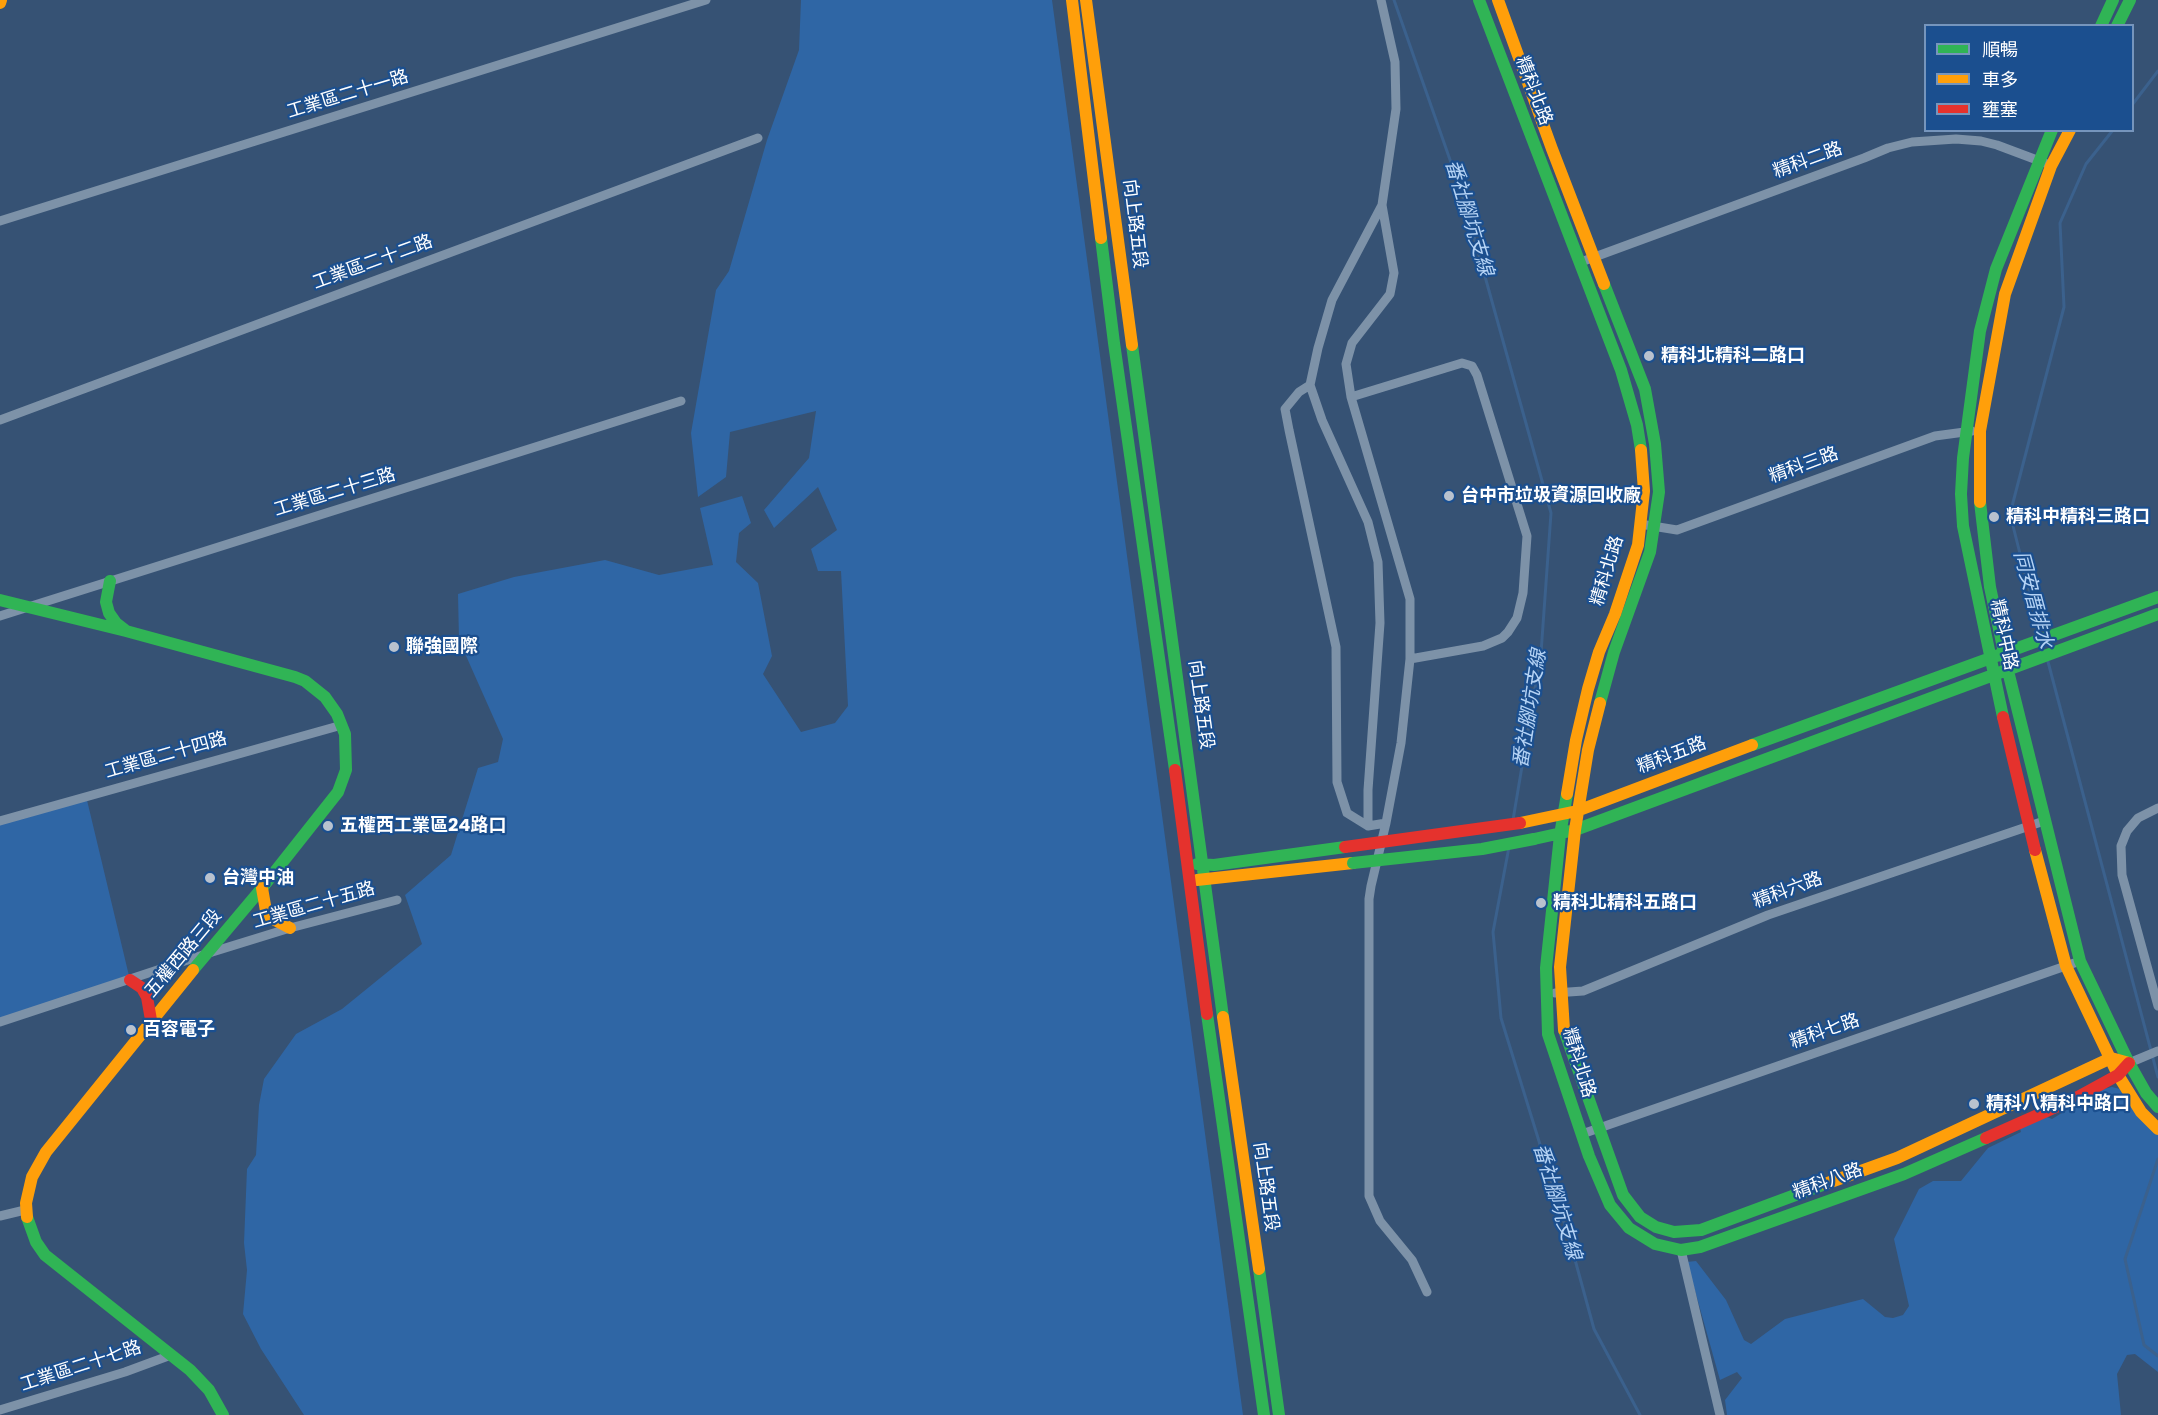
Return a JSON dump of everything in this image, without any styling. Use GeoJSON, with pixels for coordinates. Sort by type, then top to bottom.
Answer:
{"type":"FeatureCollection","features":[{"type":"Feature","properties":{"kind":"street","name":"工業區二十一路"},"geometry":{"type":"LineString","coordinates":[[0,221],[706,0]]}},
{"type":"Feature","properties":{"kind":"street","name":"向上路五段"},"geometry":{"type":"LineString","coordinates":[[1072,0],[1114,343],[1185,880],[1264,1415]]}},
{"type":"Feature","properties":{"kind":"street","name":"向上路五段"},"geometry":{"type":"LineString","coordinates":[[1086,0],[1279,1415]]}},
{"type":"Feature","properties":{"kind":"street"},"geometry":{"type":"LineString","coordinates":[[1381,0],[1395,62],[1396,109],[1382,205],[1394,273],[1390,294],[1352,343],[1346,364],[1351,397],[1410,599],[1410,659],[1402,714],[1401,743],[1369,899],[1369,1196],[1380,1221],[1412,1260],[1427,1292]]}},
{"type":"Feature","properties":{"kind":"street","name":"精科北路"},"geometry":{"type":"LineString","coordinates":[[1479,0],[1621,370],[1637,425],[1643,460],[1644,491],[1638,545],[1588,689],[1576,740],[1562,814],[1546,968],[1548,1034],[1582,1134]]}},
{"type":"Feature","properties":{"kind":"street","name":"精科北路"},"geometry":{"type":"LineString","coordinates":[[1498,0],[1645,389],[1651,414],[1659,492],[1650,552],[1614,652],[1594,721],[1575,831],[1560,967],[1563,1027],[1598,1128]]}},
{"type":"Feature","properties":{"kind":"street"},"geometry":{"type":"LineString","coordinates":[[2102,24],[2113,0]]}},
{"type":"Feature","properties":{"kind":"street"},"geometry":{"type":"LineString","coordinates":[[2118,24],[2130,0]]}},
{"type":"Feature","properties":{"kind":"street","name":"精科中路"},"geometry":{"type":"LineString","coordinates":[[2051,132],[2012,226],[1988,299],[1974,370],[1966,431],[1961,494],[1963,526],[1993,676],[2066,966],[2118,1075],[2140,1112],[2158,1129]]}},
{"type":"Feature","properties":{"kind":"street","name":"精科中路"},"geometry":{"type":"LineString","coordinates":[[2069,132],[2051,166],[2005,294],[1980,431],[1980,510],[1990,587],[2006,653],[2008,671],[2080,961],[2129,1063],[2146,1093],[2158,1107]]}},
{"type":"Feature","properties":{"kind":"street","name":"工業區二十二路"},"geometry":{"type":"LineString","coordinates":[[0,420],[758,138]]}},
{"type":"Feature","properties":{"kind":"street","name":"精科二路"},"geometry":{"type":"LineString","coordinates":[[1581,262],[1888,148],[1912,142],[1956,139],[1982,141],[2051,166]]}},
{"type":"Feature","properties":{"kind":"street"},"geometry":{"type":"LineString","coordinates":[[1368,826],[1368,790],[1380,623],[1378,562],[1368,522],[1322,420],[1310,385],[1317,348],[1332,300],[1382,205]]}},
{"type":"Feature","properties":{"kind":"street"},"geometry":{"type":"LineString","coordinates":[[1351,397],[1462,363],[1472,366],[1477,375],[1527,536],[1523,592],[1517,618],[1508,632],[1502,638],[1483,646],[1410,659]]}},
{"type":"Feature","properties":{"kind":"street"},"geometry":{"type":"LineString","coordinates":[[1310,385],[1299,392],[1286,408],[1288,430],[1336,647],[1337,782],[1347,813],[1368,826],[1386,823]]}},
{"type":"Feature","properties":{"kind":"street","name":"工業區二十三路"},"geometry":{"type":"LineString","coordinates":[[0,616],[681,401]]}},
{"type":"Feature","properties":{"kind":"street","name":"精科三路"},"geometry":{"type":"LineString","coordinates":[[1640,524],[1677,530],[1935,436],[1980,431]]}},
{"type":"Feature","properties":{"kind":"street"},"geometry":{"type":"LineString","coordinates":[[110,581],[106,589],[109,613],[126,631]]}},
{"type":"Feature","properties":{"kind":"street","name":"精科五路"},"geometry":{"type":"LineString","coordinates":[[1183,864],[1204,865],[1345,847],[1520,823],[1578,811],[1990,657],[2158,597]]}},
{"type":"Feature","properties":{"kind":"street","name":"五權西路三段"},"geometry":{"type":"LineString","coordinates":[[0,600],[126,631],[305,681],[324,697],[337,714],[342,724],[347,758],[346,770],[338,792],[46,1152],[32,1177],[25,1210]]}},
{"type":"Feature","properties":{"kind":"street","name":"精科五路"},"geometry":{"type":"LineString","coordinates":[[1185,880],[1205,880],[1482,849],[1575,831],[2158,614]]}},
{"type":"Feature","properties":{"kind":"street","name":"工業區二十四路"},"geometry":{"type":"LineString","coordinates":[[0,821],[342,724]]}},
{"type":"Feature","properties":{"kind":"street"},"geometry":{"type":"LineString","coordinates":[[2158,808],[2138,818],[2127,831],[2121,846],[2122,875],[2158,1006]]}},
{"type":"Feature","properties":{"kind":"street","name":"精科六路"},"geometry":{"type":"LineString","coordinates":[[1547,995],[1563,991],[1583,991],[1768,915],[2044,821]]}},
{"type":"Feature","properties":{"kind":"street"},"geometry":{"type":"LineString","coordinates":[[262,888],[266,911],[271,918],[290,928]]}},
{"type":"Feature","properties":{"kind":"street","name":"工業區二十五路"},"geometry":{"type":"LineString","coordinates":[[0,1022],[290,928],[397,900]]}},
{"type":"Feature","properties":{"kind":"street","name":"精科七路"},"geometry":{"type":"LineString","coordinates":[[1582,1134],[2080,961]]}},
{"type":"Feature","properties":{"kind":"street"},"geometry":{"type":"LineString","coordinates":[[130,980],[142,988],[150,1008],[151,1020]]}},
{"type":"Feature","properties":{"kind":"street","name":"精科八路"},"geometry":{"type":"LineString","coordinates":[[1582,1134],[1605,1196],[1622,1221],[1646,1239],[1663,1247],[1681,1250],[1700,1247],[1904,1174],[2076,1098],[2118,1075],[2129,1063],[2158,1052]]}},
{"type":"Feature","properties":{"kind":"street"},"geometry":{"type":"LineString","coordinates":[[2110,1058],[2129,1063]]}},
{"type":"Feature","properties":{"kind":"street","name":"精科八路"},"geometry":{"type":"LineString","coordinates":[[1598,1128],[1623,1196],[1634,1211],[1648,1222],[1665,1230],[1692,1232],[1897,1158],[2110,1058]]}},
{"type":"Feature","properties":{"kind":"street"},"geometry":{"type":"LineString","coordinates":[[0,1216],[25,1210],[33,1235],[45,1255],[171,1355],[210,1390],[223,1415]]}},
{"type":"Feature","properties":{"kind":"street"},"geometry":{"type":"LineString","coordinates":[[1681,1250],[1720,1415]]}},
{"type":"Feature","properties":{"kind":"street","name":"工業區二十七路"},"geometry":{"type":"LineString","coordinates":[[0,1410],[125,1372],[171,1355]]}},
{"type":"Feature","properties":{"kind":"shaded area"},"geometry":{"type":"Polygon","coordinates":[[[801,0],[1052,0],[1243,1415],[304,1415],[261,1349],[243,1314],[247,1270],[244,1243],[247,1169],[256,1155],[259,1105],[264,1079],[296,1034],[342,1009],[422,944],[405,895],[451,855],[478,768],[498,762],[503,739],[459,640],[458,594],[514,577],[605,560],[659,575],[713,565],[700,508],[742,496],[751,523],[739,533],[736,562],[758,583],[772,656],[763,674],[801,732],[835,723],[848,706],[841,571],[818,571],[811,549],[837,530],[818,487],[774,528],[764,510],[809,458],[816,411],[730,432],[726,477],[698,497],[691,433],[716,290],[729,271],[767,140],[799,50],[801,0]]]}},
{"type":"Feature","properties":{"kind":"shaded area"},"geometry":{"type":"Polygon","coordinates":[[[86,796],[130,980],[0,1022],[0,821],[86,796]]]}},
{"type":"Feature","properties":{"kind":"shaded area"},"geometry":{"type":"Polygon","coordinates":[[[2112,1087],[2120,1089],[2158,1130],[2158,1372],[2135,1354],[2127,1355],[2117,1374],[2121,1415],[1727,1415],[1725,1400],[1742,1378],[1737,1372],[1720,1380],[1687,1262],[1696,1261],[1726,1300],[1744,1340],[1751,1344],[1785,1319],[1863,1299],[1885,1317],[1893,1318],[1903,1315],[1909,1306],[1894,1239],[1919,1189],[1933,1181],[1961,1181],[1988,1148],[2021,1132],[2018,1120],[2037,1113],[2052,1119],[2099,1090],[2112,1087]]]}},
{"type":"Feature","properties":{"kind":"waterway","name":"番社腳坑支線"},"geometry":{"type":"LineString","coordinates":[[1394,0],[1462,194],[1551,513],[1541,653],[1513,820]]}},
{"type":"Feature","properties":{"kind":"waterway","name":"同安厝排水"},"geometry":{"type":"LineString","coordinates":[[2134,102],[2158,71]]}},
{"type":"Feature","properties":{"kind":"waterway","name":"同安厝排水"},"geometry":{"type":"LineString","coordinates":[[2041,637],[2010,514],[2064,307],[2060,223],[2086,164],[2111,132]]}},
{"type":"Feature","properties":{"kind":"waterway","name":"同安厝排水"},"geometry":{"type":"LineString","coordinates":[[2047,658],[2158,1077]]}},
{"type":"Feature","properties":{"kind":"waterway","name":"番社腳坑支線"},"geometry":{"type":"LineString","coordinates":[[1509,847],[1493,932],[1501,1018],[1571,1245],[1594,1329],[1640,1415]]}},
{"type":"Feature","properties":{"kind":"waterway","name":"同安厝排水"},"geometry":{"type":"LineString","coordinates":[[2158,1159],[2125,1259],[2144,1345],[2158,1356]]}},
{"type":"Feature","properties":{"kind":"traffic: fast"},"geometry":{"type":"LineString","coordinates":[[1479,0],[1621,370],[1637,425],[1641,450]]}},
{"type":"Feature","properties":{"kind":"traffic: fast"},"geometry":{"type":"LineString","coordinates":[[2102,24],[2113,0]]}},
{"type":"Feature","properties":{"kind":"traffic: fast"},"geometry":{"type":"LineString","coordinates":[[2118,24],[2130,0]]}},
{"type":"Feature","properties":{"kind":"traffic: fast"},"geometry":{"type":"LineString","coordinates":[[2003,717],[1963,526],[1961,494],[1963,458],[1980,331],[1996,269],[2051,132]]}},
{"type":"Feature","properties":{"kind":"traffic: fast"},"geometry":{"type":"LineString","coordinates":[[1101,238],[1175,770]]}},
{"type":"Feature","properties":{"kind":"traffic: fast"},"geometry":{"type":"LineString","coordinates":[[1600,703],[1614,652],[1650,552],[1659,492],[1655,444],[1645,389],[1604,284]]}},
{"type":"Feature","properties":{"kind":"traffic: fast"},"geometry":{"type":"LineString","coordinates":[[1132,345],[1223,1017]]}},
{"type":"Feature","properties":{"kind":"traffic: fast"},"geometry":{"type":"LineString","coordinates":[[1980,502],[1990,587],[2008,671],[2080,961],[2129,1063],[2146,1093],[2158,1107]]}},
{"type":"Feature","properties":{"kind":"traffic: fast"},"geometry":{"type":"LineString","coordinates":[[110,581],[106,602],[109,613],[125,630]]}},
{"type":"Feature","properties":{"kind":"traffic: fast"},"geometry":{"type":"LineString","coordinates":[[1752,745],[2158,597]]}},
{"type":"Feature","properties":{"kind":"traffic: fast"},"geometry":{"type":"LineString","coordinates":[[0,600],[126,631],[295,677],[305,681],[325,697],[337,714],[345,734],[346,770],[338,792],[193,970]]}},
{"type":"Feature","properties":{"kind":"traffic: fast"},"geometry":{"type":"LineString","coordinates":[[1534,839],[1575,830],[2158,614]]}},
{"type":"Feature","properties":{"kind":"traffic: fast"},"geometry":{"type":"LineString","coordinates":[[1567,794],[1560,835],[1546,968],[1548,1034],[1589,1156],[1610,1205],[1629,1228],[1655,1244],[1681,1250],[1700,1247],[1904,1174],[1986,1138]]}},
{"type":"Feature","properties":{"kind":"traffic: fast"},"geometry":{"type":"LineString","coordinates":[[1353,863],[1482,849],[1534,839]]}},
{"type":"Feature","properties":{"kind":"traffic: fast"},"geometry":{"type":"LineString","coordinates":[[1197,864],[1214,865],[1345,847]]}},
{"type":"Feature","properties":{"kind":"traffic: fast"},"geometry":{"type":"LineString","coordinates":[[1207,1014],[1264,1415]]}},
{"type":"Feature","properties":{"kind":"traffic: fast"},"geometry":{"type":"LineString","coordinates":[[1564,1030],[1623,1195],[1640,1217],[1656,1227],[1674,1232],[1701,1230],[1825,1184]]}},
{"type":"Feature","properties":{"kind":"traffic: fast"},"geometry":{"type":"LineString","coordinates":[[27,1217],[36,1242],[45,1255],[190,1370],[209,1390],[223,1415]]}},
{"type":"Feature","properties":{"kind":"traffic: fast"},"geometry":{"type":"LineString","coordinates":[[1259,1269],[1279,1415]]}},
{"type":"Feature","properties":{"kind":"traffic: slow"},"geometry":{"type":"LineString","coordinates":[[1072,0],[1101,238]]}},
{"type":"Feature","properties":{"kind":"traffic: slow"},"geometry":{"type":"LineString","coordinates":[[1086,0],[1132,345]]}},
{"type":"Feature","properties":{"kind":"traffic: slow"},"geometry":{"type":"LineString","coordinates":[[1498,0],[1604,284]]}},
{"type":"Feature","properties":{"kind":"traffic: slow"},"geometry":{"type":"LineString","coordinates":[[1980,502],[1980,431],[2005,294],[2051,166],[2069,132]]}},
{"type":"Feature","properties":{"kind":"traffic: slow"},"geometry":{"type":"LineString","coordinates":[[1567,794],[1588,689],[1638,545],[1644,491],[1641,450]]}},
{"type":"Feature","properties":{"kind":"traffic: slow"},"geometry":{"type":"LineString","coordinates":[[1564,1030],[1560,967],[1575,830],[1588,750],[1600,703]]}},
{"type":"Feature","properties":{"kind":"traffic: slow"},"geometry":{"type":"LineString","coordinates":[[1520,823],[1577,811],[1752,745]]}},
{"type":"Feature","properties":{"kind":"traffic: slow"},"geometry":{"type":"LineString","coordinates":[[2035,850],[2066,966],[2118,1075],[2141,1112],[2158,1129]]}},
{"type":"Feature","properties":{"kind":"traffic: slow"},"geometry":{"type":"LineString","coordinates":[[1197,880],[1353,863]]}},
{"type":"Feature","properties":{"kind":"traffic: slow"},"geometry":{"type":"LineString","coordinates":[[262,888],[266,911],[271,918],[290,928]]}},
{"type":"Feature","properties":{"kind":"traffic: slow"},"geometry":{"type":"LineString","coordinates":[[27,1217],[26,1203],[32,1177],[46,1152],[193,970]]}},
{"type":"Feature","properties":{"kind":"traffic: slow"},"geometry":{"type":"LineString","coordinates":[[1223,1017],[1259,1269]]}},
{"type":"Feature","properties":{"kind":"traffic: slow"},"geometry":{"type":"LineString","coordinates":[[1825,1184],[1897,1158],[2111,1058],[2129,1063]]}},
{"type":"Feature","properties":{"kind":"traffic: jam"},"geometry":{"type":"LineString","coordinates":[[2003,717],[2035,850]]}},
{"type":"Feature","properties":{"kind":"traffic: jam"},"geometry":{"type":"LineString","coordinates":[[1175,770],[1207,1014]]}},
{"type":"Feature","properties":{"kind":"traffic: jam"},"geometry":{"type":"LineString","coordinates":[[1345,847],[1520,823]]}},
{"type":"Feature","properties":{"kind":"traffic: jam"},"geometry":{"type":"LineString","coordinates":[[130,980],[142,988],[147,997],[151,1020]]}},
{"type":"Feature","properties":{"kind":"traffic: jam"},"geometry":{"type":"LineString","coordinates":[[1986,1138],[2076,1098],[2118,1075],[2129,1063]]}},
{"type":"Feature","properties":{"kind":"place","name":"精科北精科二路口"},"geometry":{"type":"Point","coordinates":[1649,356]}},
{"type":"Feature","properties":{"kind":"place","name":"台中市垃圾資源回收廠"},"geometry":{"type":"Point","coordinates":[1449,496]}},
{"type":"Feature","properties":{"kind":"place","name":"精科中精科三路口"},"geometry":{"type":"Point","coordinates":[1994,517]}},
{"type":"Feature","properties":{"kind":"place","name":"聯強國際"},"geometry":{"type":"Point","coordinates":[394,647]}},
{"type":"Feature","properties":{"kind":"place","name":"五權西工業區24路口"},"geometry":{"type":"Point","coordinates":[328,826]}},
{"type":"Feature","properties":{"kind":"place","name":"台灣中油"},"geometry":{"type":"Point","coordinates":[210,878]}},
{"type":"Feature","properties":{"kind":"place","name":"精科北精科五路口"},"geometry":{"type":"Point","coordinates":[1541,903]}},
{"type":"Feature","properties":{"kind":"place","name":"百容電子"},"geometry":{"type":"Point","coordinates":[131,1030]}},
{"type":"Feature","properties":{"kind":"place","name":"精科八精科中路口"},"geometry":{"type":"Point","coordinates":[1974,1104]}}]}
